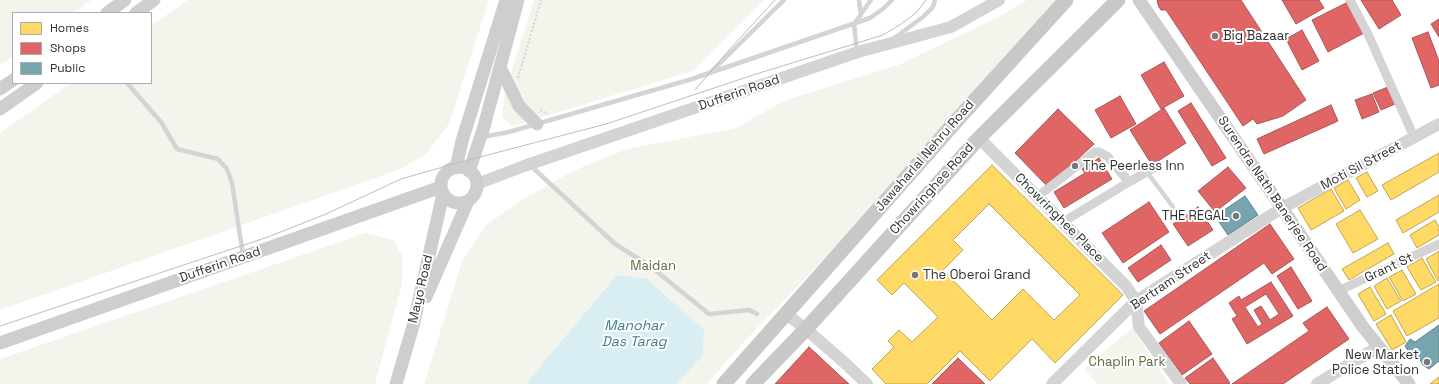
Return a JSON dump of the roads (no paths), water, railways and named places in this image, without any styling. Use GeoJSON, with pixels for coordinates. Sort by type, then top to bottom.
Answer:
{"type":"FeatureCollection","features":[{"type":"Feature","properties":{"kind":"main road"},"geometry":{"type":"LineString","coordinates":[[108,12],[125,0]]}},
{"type":"Feature","properties":{"kind":"main road"},"geometry":{"type":"LineString","coordinates":[[137,12],[154,0]]}},
{"type":"Feature","properties":{"kind":"main road"},"geometry":{"type":"LineString","coordinates":[[456,168],[462,141],[506,0]]}},
{"type":"Feature","properties":{"kind":"main road"},"geometry":{"type":"LineString","coordinates":[[469,171],[480,137],[518,0]]}},
{"type":"Feature","properties":{"kind":"main road","name":"Jawaharlal Nehru Road"},"geometry":{"type":"LineString","coordinates":[[786,314],[958,119],[1066,0]]}},
{"type":"Feature","properties":{"kind":"main road","name":"Chowringhee Road"},"geometry":{"type":"LineString","coordinates":[[753,384],[806,329],[979,138],[1118,0]]}},
{"type":"Feature","properties":{"kind":"main road","name":"Surendra Nath Banerjee Road"},"geometry":{"type":"LineString","coordinates":[[1139,0],[1363,327],[1409,384]]}},
{"type":"Feature","properties":{"kind":"main road"},"geometry":{"type":"LineString","coordinates":[[500,67],[519,106],[537,124]]}},
{"type":"Feature","properties":{"kind":"main road"},"geometry":{"type":"LineString","coordinates":[[0,89],[12,81]]}},
{"type":"Feature","properties":{"kind":"main road"},"geometry":{"type":"LineString","coordinates":[[0,109],[36,84]]}},
{"type":"Feature","properties":{"kind":"main road"},"geometry":{"type":"LineString","coordinates":[[413,326],[468,201],[475,194],[477,184],[473,175],[469,171],[456,168],[446,173],[441,182],[442,190],[448,200],[463,203],[468,201]]}},
{"type":"Feature","properties":{"kind":"main road","name":"Dufferin Road"},"geometry":{"type":"LineString","coordinates":[[0,343],[244,256],[442,190]]}},
{"type":"Feature","properties":{"kind":"main road","name":"Mayo Road"},"geometry":{"type":"LineString","coordinates":[[396,384],[413,326],[442,190]]}},
{"type":"Feature","properties":{"kind":"main road"},"geometry":{"type":"LineString","coordinates":[[724,384],[786,314]]}},
{"type":"Feature","properties":{"kind":"street","name":"Dufferin Road"},"geometry":{"type":"LineString","coordinates":[[477,184],[529,164],[858,52],[951,27],[999,0]]}},
{"type":"Feature","properties":{"kind":"street"},"geometry":{"type":"LineString","coordinates":[[1350,0],[1368,34],[1414,137]]}},
{"type":"Feature","properties":{"kind":"street","name":"Moti Sil Street"},"geometry":{"type":"LineString","coordinates":[[1282,208],[1439,124]]}},
{"type":"Feature","properties":{"kind":"street","name":"Chowringhee Place"},"geometry":{"type":"LineString","coordinates":[[979,138],[1126,286],[1136,301]]}},
{"type":"Feature","properties":{"kind":"street"},"geometry":{"type":"LineString","coordinates":[[1037,197],[1095,152],[1099,152],[1107,156],[1129,182]]}},
{"type":"Feature","properties":{"kind":"street"},"geometry":{"type":"LineString","coordinates":[[1063,222],[1151,170]]}},
{"type":"Feature","properties":{"kind":"street","name":"Bertram Street"},"geometry":{"type":"LineString","coordinates":[[1052,384],[1136,301],[1282,208]]}},
{"type":"Feature","properties":{"kind":"street","name":"Grant St"},"geometry":{"type":"LineString","coordinates":[[1338,291],[1439,244]]}},
{"type":"Feature","properties":{"kind":"street"},"geometry":{"type":"LineString","coordinates":[[1136,301],[1139,327],[1181,384]]}},
{"type":"Feature","properties":{"kind":"street"},"geometry":{"type":"LineString","coordinates":[[786,314],[806,329],[867,384]]}},
{"type":"Feature","properties":{"kind":"street"},"geometry":{"type":"LineString","coordinates":[[1317,384],[1378,346]]}},
{"type":"Feature","properties":{"kind":"lane"},"geometry":{"type":"LineString","coordinates":[[711,72],[784,0]]}},
{"type":"Feature","properties":{"kind":"lane"},"geometry":{"type":"LineString","coordinates":[[859,0],[861,14]]}},
{"type":"Feature","properties":{"kind":"lane"},"geometry":{"type":"LineString","coordinates":[[480,137],[509,132],[711,72],[870,18],[892,0]]}},
{"type":"Feature","properties":{"kind":"lane"},"geometry":{"type":"LineString","coordinates":[[886,45],[923,17],[933,7],[935,0]]}},
{"type":"Feature","properties":{"kind":"lane"},"geometry":{"type":"LineString","coordinates":[[858,52],[854,24],[869,1]]}},
{"type":"Feature","properties":{"kind":"lane"},"geometry":{"type":"LineString","coordinates":[[128,84],[161,122],[176,149],[218,159],[227,169],[232,183],[244,256]]}},
{"type":"Feature","properties":{"kind":"lane"},"geometry":{"type":"LineString","coordinates":[[529,164],[615,244],[650,266],[709,314],[749,310],[757,314]]}},
{"type":"Feature","properties":{"kind":"lane"},"geometry":{"type":"LineString","coordinates":[[1151,170],[1173,208]]}},
{"type":"Feature","properties":{"kind":"water","name":"Manohar Das Tarag"},"geometry":{"type":"Polygon","coordinates":[[[617,275],[647,279],[704,330],[703,355],[676,384],[529,384],[529,380],[617,275]]]}},
{"type":"Feature","properties":{"kind":"tram line"},"geometry":{"type":"LineString","coordinates":[[695,90],[775,0]]}},
{"type":"Feature","properties":{"kind":"tram line"},"geometry":{"type":"LineString","coordinates":[[0,326],[268,237],[326,214],[401,179],[606,124],[753,75],[883,35],[916,13],[926,0]]}},
{"type":"Feature","properties":{"kind":"place","name":"Big Bazaar"},"geometry":{"type":"Point","coordinates":[1215,36]}},
{"type":"Feature","properties":{"kind":"place","name":"The Peerless Inn"},"geometry":{"type":"Point","coordinates":[1075,166]}},
{"type":"Feature","properties":{"kind":"place","name":"THE REGAL"},"geometry":{"type":"Point","coordinates":[1236,216]}},
{"type":"Feature","properties":{"kind":"place","name":"The Oberoi Grand"},"geometry":{"type":"Point","coordinates":[915,275]}},
{"type":"Feature","properties":{"kind":"place","name":"New Market Police Station"},"geometry":{"type":"Point","coordinates":[1427,362]}},
{"type":"Feature","properties":{"kind":"park label","name":"Maidan"},"geometry":{"type":"Point","coordinates":[653,266]}},
{"type":"Feature","properties":{"kind":"park label","name":"Chaplin Park"},"geometry":{"type":"Point","coordinates":[1127,362]}}]}
